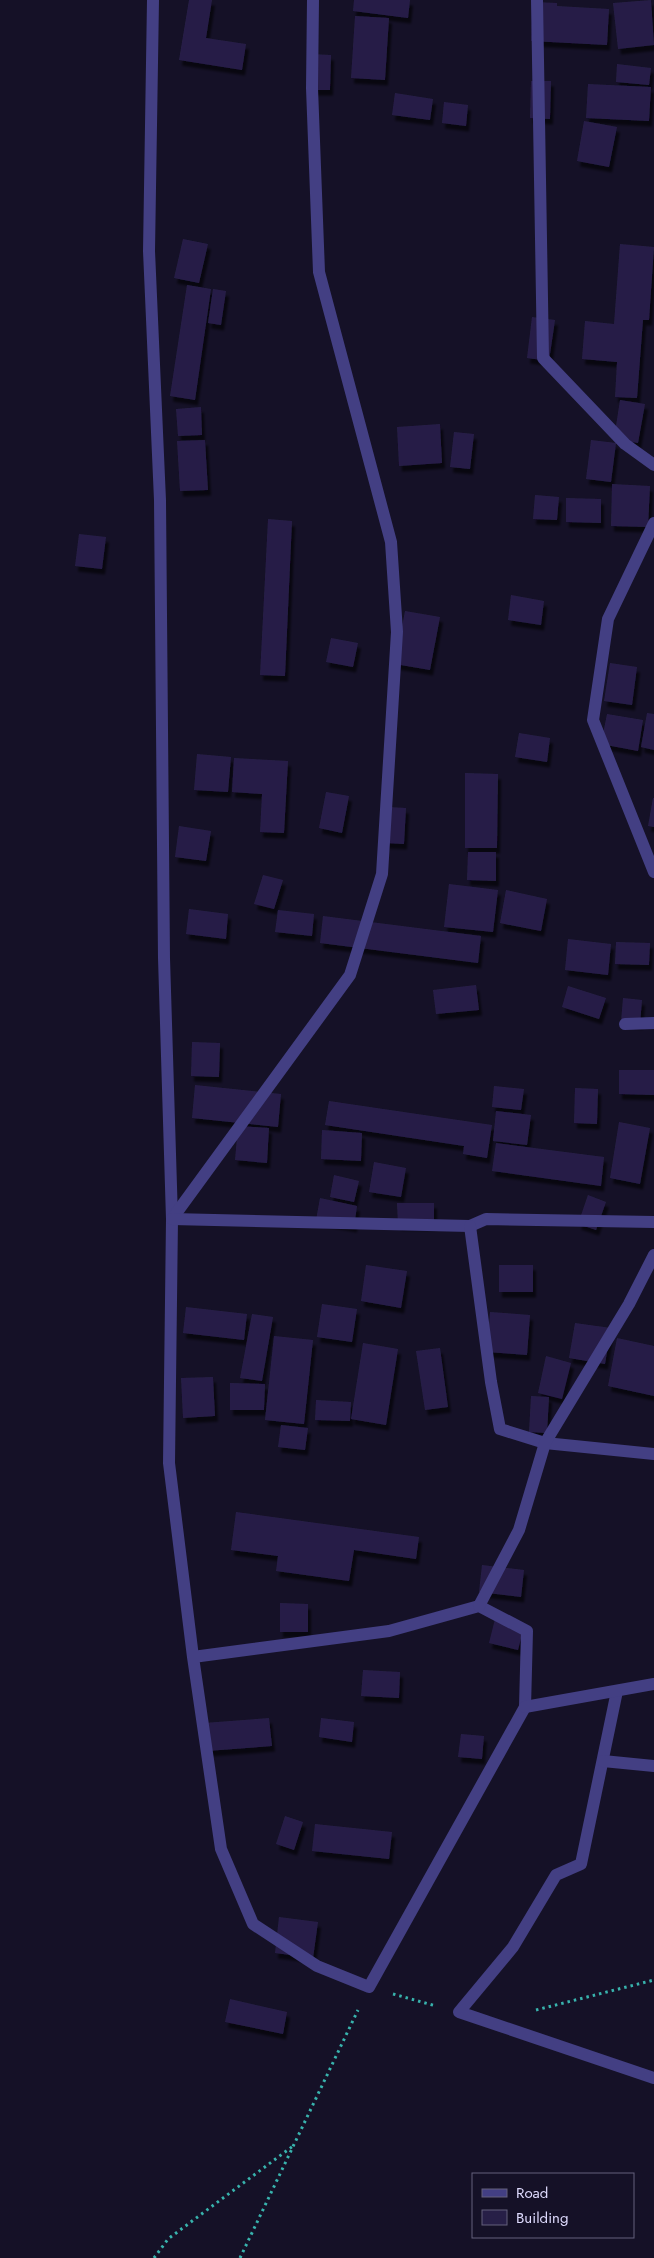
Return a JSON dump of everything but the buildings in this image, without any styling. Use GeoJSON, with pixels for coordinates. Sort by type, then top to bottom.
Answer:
{"type":"FeatureCollection","features":[{"type":"Feature","properties":{"kind":"street"},"geometry":{"type":"LineString","coordinates":[[153,0],[149,250],[160,500],[164,958],[172,1219],[169,1463],[193,1657],[221,1849],[253,1924],[317,1966],[369,1987],[525,1707],[527,1631],[479,1606],[389,1631],[193,1657]]}},
{"type":"Feature","properties":{"kind":"street"},"geometry":{"type":"LineString","coordinates":[[172,1219],[350,976],[382,874],[397,632],[391,542],[319,272],[312,88],[313,0]]}},
{"type":"Feature","properties":{"kind":"street"},"geometry":{"type":"LineString","coordinates":[[537,0],[543,358],[625,444],[654,464]]}},
{"type":"Feature","properties":{"kind":"street"},"geometry":{"type":"LineString","coordinates":[[654,523],[608,618],[593,720],[654,872]]}},
{"type":"Feature","properties":{"kind":"street"},"geometry":{"type":"LineString","coordinates":[[625,1024],[654,1024]]}},
{"type":"Feature","properties":{"kind":"street"},"geometry":{"type":"LineString","coordinates":[[172,1219],[470,1226],[486,1219],[654,1222]]}},
{"type":"Feature","properties":{"kind":"street"},"geometry":{"type":"LineString","coordinates":[[470,1226],[491,1382],[500,1429],[545,1443],[654,1454]]}},
{"type":"Feature","properties":{"kind":"street"},"geometry":{"type":"LineString","coordinates":[[479,1606],[519,1530],[545,1443],[629,1304],[654,1255]]}},
{"type":"Feature","properties":{"kind":"street"},"geometry":{"type":"LineString","coordinates":[[525,1707],[654,1684]]}},
{"type":"Feature","properties":{"kind":"street"},"geometry":{"type":"LineString","coordinates":[[617,1691],[581,1864],[556,1875],[513,1947],[459,2012],[654,2078]]}},
{"type":"Feature","properties":{"kind":"street"},"geometry":{"type":"LineString","coordinates":[[603,1761],[654,1766]]}},
{"type":"Feature","properties":{"kind":"path"},"geometry":{"type":"LineString","coordinates":[[527,2010],[537,2010],[654,1980]]}},
{"type":"Feature","properties":{"kind":"path"},"geometry":{"type":"LineString","coordinates":[[240,2258],[369,1987],[459,2012]]}},
{"type":"Feature","properties":{"kind":"path"},"geometry":{"type":"LineString","coordinates":[[154,2258],[168,2239],[293,2146]]}}]}
